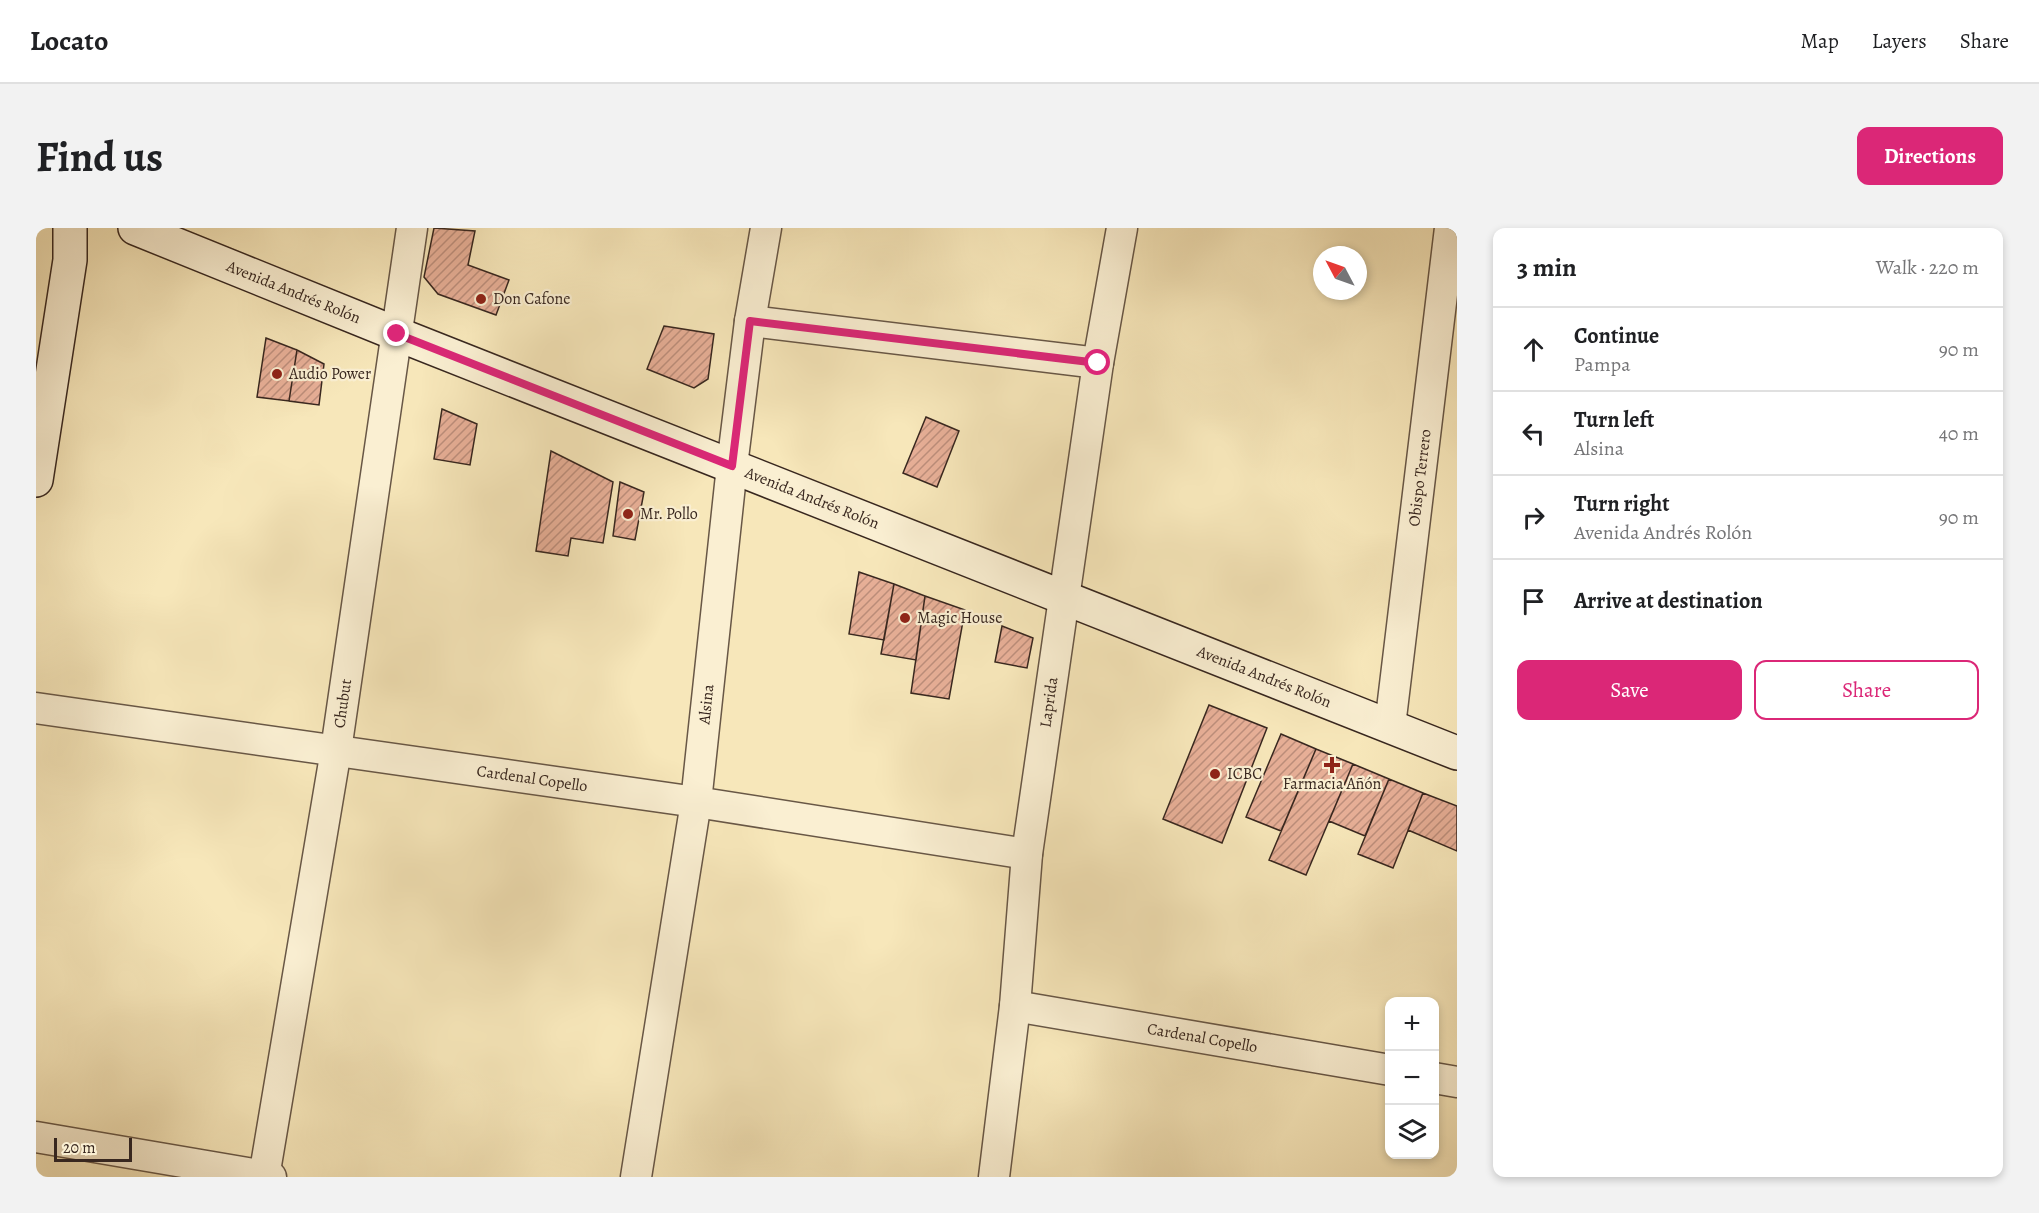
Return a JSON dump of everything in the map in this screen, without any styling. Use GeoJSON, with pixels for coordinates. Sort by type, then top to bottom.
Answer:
{"type":"FeatureCollection","features":[{"type":"Feature","properties":{"kind":"main road"},"geometry":{"type":"LineString","coordinates":[[36,480],[40,427],[70,260],[70,228]]}},
{"type":"Feature","properties":{"kind":"main road","name":"Avenida Andrés Rolón"},"geometry":{"type":"LineString","coordinates":[[135,228],[397,334],[1457,753]]}},
{"type":"Feature","properties":{"kind":"street","name":"Chubut"},"geometry":{"type":"LineString","coordinates":[[266,1177],[336,750],[411,228]]}},
{"type":"Feature","properties":{"kind":"street","name":"Alsina"},"geometry":{"type":"LineString","coordinates":[[636,1177],[696,802],[732,466],[750,321],[766,228]]}},
{"type":"Feature","properties":{"kind":"street","name":"Laprida"},"geometry":{"type":"LineString","coordinates":[[994,1177],[1015,1006],[1027,854],[1098,363],[1122,228]]}},
{"type":"Feature","properties":{"kind":"street","name":"Obispo Terrero"},"geometry":{"type":"LineString","coordinates":[[1390,726],[1450,228]]}},
{"type":"Feature","properties":{"kind":"street"},"geometry":{"type":"LineString","coordinates":[[750,321],[1098,363]]}},
{"type":"Feature","properties":{"kind":"street","name":"Cardenal Copello"},"geometry":{"type":"LineString","coordinates":[[36,708],[696,802],[1027,854]]}},
{"type":"Feature","properties":{"kind":"street","name":"Cardenal Copello"},"geometry":{"type":"LineString","coordinates":[[1015,1006],[1385,1069]]}},
{"type":"Feature","properties":{"kind":"street"},"geometry":{"type":"LineString","coordinates":[[1439,1079],[1457,1082]]}},
{"type":"Feature","properties":{"kind":"street"},"geometry":{"type":"LineString","coordinates":[[36,1137],[266,1177]]}},
{"type":"Feature","properties":{"kind":"building"},"geometry":{"type":"Polygon","coordinates":[[[434,228],[475,231],[468,265],[509,280],[496,315],[438,294],[424,277],[434,228]]]}},
{"type":"Feature","properties":{"kind":"building"},"geometry":{"type":"Polygon","coordinates":[[[664,326],[714,334],[708,379],[694,388],[647,369],[664,326]]]}},
{"type":"Feature","properties":{"kind":"building","name":"Audio Power"},"geometry":{"type":"Polygon","coordinates":[[[266,338],[297,350],[289,401],[257,397],[266,338]]]}},
{"type":"Feature","properties":{"kind":"building"},"geometry":{"type":"Polygon","coordinates":[[[297,350],[324,364],[319,405],[289,401],[297,350]]]}},
{"type":"Feature","properties":{"kind":"building"},"geometry":{"type":"Polygon","coordinates":[[[442,409],[477,424],[470,465],[434,459],[442,409]]]}},
{"type":"Feature","properties":{"kind":"building"},"geometry":{"type":"Polygon","coordinates":[[[926,417],[959,431],[937,487],[903,473],[926,417]]]}},
{"type":"Feature","properties":{"kind":"building"},"geometry":{"type":"Polygon","coordinates":[[[551,451],[613,482],[603,543],[571,538],[568,556],[536,551],[551,451]]]}},
{"type":"Feature","properties":{"kind":"building","name":"Mr. Pollo"},"geometry":{"type":"Polygon","coordinates":[[[620,482],[644,492],[635,540],[613,536],[620,482]]]}},
{"type":"Feature","properties":{"kind":"building"},"geometry":{"type":"Polygon","coordinates":[[[859,572],[894,584],[884,640],[849,634],[859,572]]]}},
{"type":"Feature","properties":{"kind":"building","name":"Magic House"},"geometry":{"type":"Polygon","coordinates":[[[894,584],[925,596],[916,660],[881,654],[894,584]]]}},
{"type":"Feature","properties":{"kind":"building"},"geometry":{"type":"Polygon","coordinates":[[[925,596],[965,610],[949,699],[911,693],[925,596]]]}},
{"type":"Feature","properties":{"kind":"building"},"geometry":{"type":"Polygon","coordinates":[[[1002,626],[1033,638],[1027,668],[995,662],[1002,626]]]}},
{"type":"Feature","properties":{"kind":"building","name":"ICBC"},"geometry":{"type":"Polygon","coordinates":[[[1209,705],[1267,728],[1222,843],[1163,819],[1209,705]]]}},
{"type":"Feature","properties":{"kind":"building"},"geometry":{"type":"Polygon","coordinates":[[[1281,734],[1316,749],[1281,831],[1246,817],[1281,734]]]}},
{"type":"Feature","properties":{"kind":"building"},"geometry":{"type":"Polygon","coordinates":[[[1316,749],[1353,764],[1306,875],[1269,860],[1316,749]]]}},
{"type":"Feature","properties":{"kind":"building"},"geometry":{"type":"Polygon","coordinates":[[[1353,764],[1389,779],[1365,836],[1329,821],[1353,764]]]}},
{"type":"Feature","properties":{"kind":"building"},"geometry":{"type":"Polygon","coordinates":[[[1389,779],[1423,793],[1393,868],[1358,854],[1389,779]]]}},
{"type":"Feature","properties":{"kind":"building"},"geometry":{"type":"Polygon","coordinates":[[[1423,793],[1457,806],[1457,851],[1408,830],[1423,793]]]}},
{"type":"Feature","properties":{"kind":"place","name":"Don Cafone"},"geometry":{"type":"Point","coordinates":[481,299]}},
{"type":"Feature","properties":{"kind":"place","name":"Audio Power"},"geometry":{"type":"Point","coordinates":[277,374]}},
{"type":"Feature","properties":{"kind":"place","name":"Mr. Pollo"},"geometry":{"type":"Point","coordinates":[628,514]}},
{"type":"Feature","properties":{"kind":"place","name":"Magic House"},"geometry":{"type":"Point","coordinates":[905,618]}},
{"type":"Feature","properties":{"kind":"place","name":"Farmacia Añón"},"geometry":{"type":"Point","coordinates":[1332,765]}},
{"type":"Feature","properties":{"kind":"place","name":"ICBC"},"geometry":{"type":"Point","coordinates":[1215,774]}},
{"type":"Feature","properties":{"kind":"route"},"geometry":{"type":"LineString","coordinates":[[397,334],[732,466],[750,321],[1098,363]]}}]}
